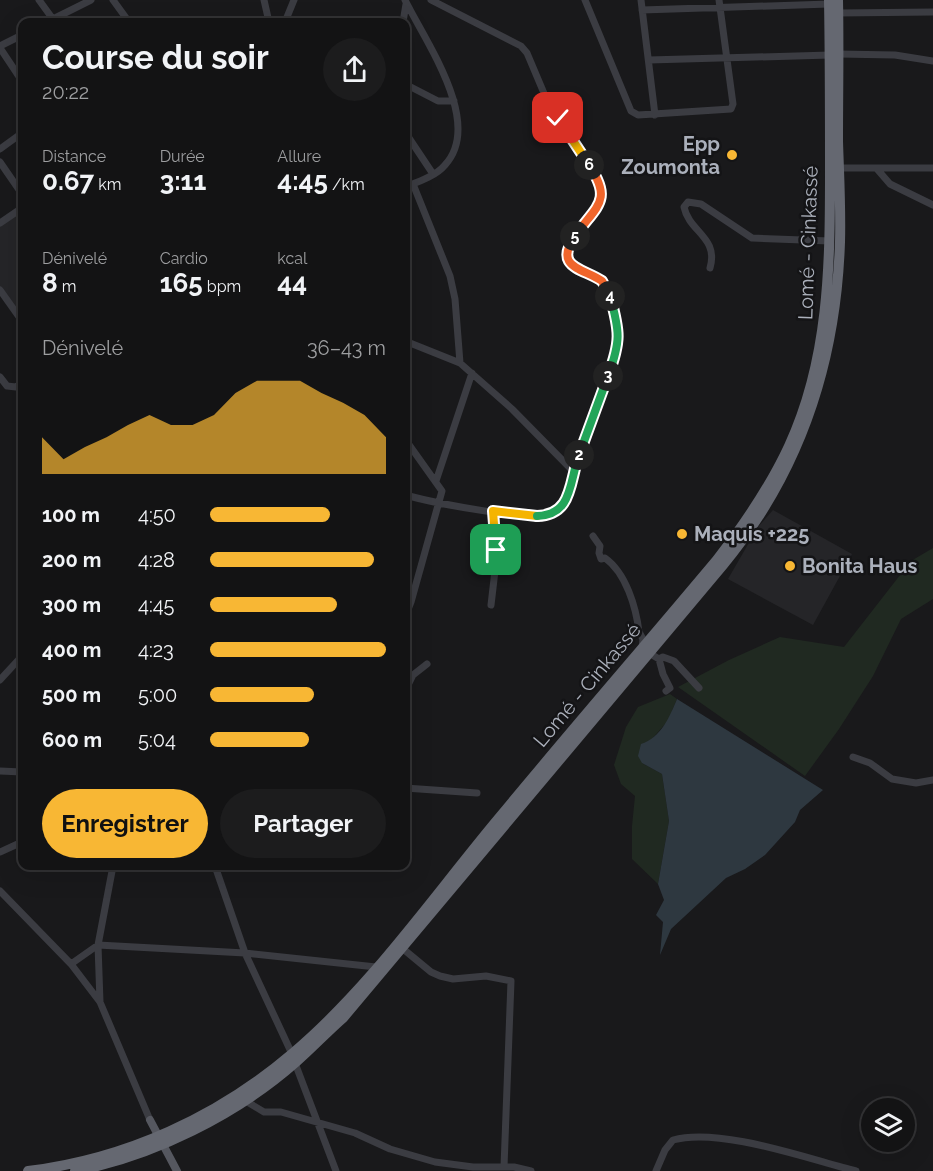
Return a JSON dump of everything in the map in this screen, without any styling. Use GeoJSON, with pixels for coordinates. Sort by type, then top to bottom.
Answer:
{"type":"FeatureCollection","features":[{"type":"Feature","properties":{"kind":"highway","name":"Lomé - Cinkassé"},"geometry":{"type":"LineString","coordinates":[[832,2],[838,13],[834,55]]}},
{"type":"Feature","properties":{"kind":"highway","name":"Lomé - Cinkassé"},"geometry":{"type":"LineString","coordinates":[[794,446],[820,349],[827,301],[834,121],[832,2]]}},
{"type":"Feature","properties":{"kind":"highway","name":"Lomé - Cinkassé"},"geometry":{"type":"LineString","coordinates":[[28,1171],[122,1151],[193,1131],[244,1100],[343,1018],[379,969],[646,651],[739,547],[766,507],[816,396],[832,327],[840,242],[839,168],[834,121]]}},
{"type":"Feature","properties":{"kind":"highway","name":"Lomé - Cinkassé"},"geometry":{"type":"LineString","coordinates":[[379,969],[402,948],[646,651]]}},
{"type":"Feature","properties":{"kind":"highway","name":"Lomé - Cinkassé"},"geometry":{"type":"LineString","coordinates":[[75,1171],[125,1158],[160,1141],[294,1059]]}},
{"type":"Feature","properties":{"kind":"main road"},"geometry":{"type":"LineString","coordinates":[[150,1120],[172,1171]]}},
{"type":"Feature","properties":{"kind":"main road"},"geometry":{"type":"LineString","coordinates":[[160,1141],[177,1171]]}},
{"type":"Feature","properties":{"kind":"street"},"geometry":{"type":"LineString","coordinates":[[39,0],[50,18]]}},
{"type":"Feature","properties":{"kind":"street"},"geometry":{"type":"LineString","coordinates":[[59,18],[91,0]]}},
{"type":"Feature","properties":{"kind":"street"},"geometry":{"type":"LineString","coordinates":[[113,0],[126,18]]}},
{"type":"Feature","properties":{"kind":"street"},"geometry":{"type":"LineString","coordinates":[[264,0],[268,18]]}},
{"type":"Feature","properties":{"kind":"street"},"geometry":{"type":"LineString","coordinates":[[287,18],[294,0]]}},
{"type":"Feature","properties":{"kind":"street"},"geometry":{"type":"LineString","coordinates":[[410,496],[524,516],[556,513],[564,503],[573,471],[618,346],[618,328],[606,287],[597,277],[575,268],[568,258],[571,243],[602,198],[601,186],[546,98],[527,53],[521,46],[431,0]]}},
{"type":"Feature","properties":{"kind":"street"},"geometry":{"type":"LineString","coordinates":[[585,0],[631,111],[638,115],[731,109],[733,104],[720,3]]}},
{"type":"Feature","properties":{"kind":"street"},"geometry":{"type":"LineString","coordinates":[[641,0],[655,115]]}},
{"type":"Feature","properties":{"kind":"street"},"geometry":{"type":"LineString","coordinates":[[404,18],[406,2]]}},
{"type":"Feature","properties":{"kind":"street"},"geometry":{"type":"LineString","coordinates":[[406,2],[454,101],[460,123],[458,137],[449,161],[433,174],[410,185]]}},
{"type":"Feature","properties":{"kind":"street"},"geometry":{"type":"LineString","coordinates":[[642,10],[720,3],[832,2]]}},
{"type":"Feature","properties":{"kind":"street"},"geometry":{"type":"LineString","coordinates":[[838,13],[933,12]]}},
{"type":"Feature","properties":{"kind":"street"},"geometry":{"type":"LineString","coordinates":[[18,37],[0,47],[18,75]]}},
{"type":"Feature","properties":{"kind":"street"},"geometry":{"type":"LineString","coordinates":[[649,60],[895,55],[933,61]]}},
{"type":"Feature","properties":{"kind":"street"},"geometry":{"type":"LineString","coordinates":[[410,87],[438,101],[454,101]]}},
{"type":"Feature","properties":{"kind":"street"},"geometry":{"type":"LineString","coordinates":[[0,149],[18,136]]}},
{"type":"Feature","properties":{"kind":"street"},"geometry":{"type":"LineString","coordinates":[[410,140],[433,174]]}},
{"type":"Feature","properties":{"kind":"street"},"geometry":{"type":"LineString","coordinates":[[0,162],[18,188]]}},
{"type":"Feature","properties":{"kind":"street"},"geometry":{"type":"LineString","coordinates":[[839,168],[933,168]]}},
{"type":"Feature","properties":{"kind":"street"},"geometry":{"type":"LineString","coordinates":[[877,169],[890,184],[933,205]]}},
{"type":"Feature","properties":{"kind":"street"},"geometry":{"type":"LineString","coordinates":[[413,184],[450,276],[455,299],[460,363]]}},
{"type":"Feature","properties":{"kind":"street"},"geometry":{"type":"LineString","coordinates":[[710,268],[711,247],[686,214],[684,207],[688,202],[701,204],[752,238],[830,241]]}},
{"type":"Feature","properties":{"kind":"street"},"geometry":{"type":"LineString","coordinates":[[0,223],[18,211]]}},
{"type":"Feature","properties":{"kind":"street"},"geometry":{"type":"LineString","coordinates":[[0,290],[18,315]]}},
{"type":"Feature","properties":{"kind":"street"},"geometry":{"type":"LineString","coordinates":[[410,344],[460,363],[573,471]]}},
{"type":"Feature","properties":{"kind":"street"},"geometry":{"type":"LineString","coordinates":[[436,481],[472,373]]}},
{"type":"Feature","properties":{"kind":"street"},"geometry":{"type":"LineString","coordinates":[[0,377],[7,386],[18,386]]}},
{"type":"Feature","properties":{"kind":"street"},"geometry":{"type":"LineString","coordinates":[[410,446],[442,492],[410,604]]}},
{"type":"Feature","properties":{"kind":"street"},"geometry":{"type":"LineString","coordinates":[[491,605],[496,562],[493,511]]}},
{"type":"Feature","properties":{"kind":"street"},"geometry":{"type":"LineString","coordinates":[[593,536],[600,546],[601,559],[605,558],[615,566],[625,582],[646,651],[660,659],[663,657],[674,661],[699,688]]}},
{"type":"Feature","properties":{"kind":"street"},"geometry":{"type":"LineString","coordinates":[[660,659],[663,675],[670,688],[666,692]]}},
{"type":"Feature","properties":{"kind":"street"},"geometry":{"type":"LineString","coordinates":[[0,680],[18,660]]}},
{"type":"Feature","properties":{"kind":"street"},"geometry":{"type":"LineString","coordinates":[[410,681],[413,675],[427,664]]}},
{"type":"Feature","properties":{"kind":"street"},"geometry":{"type":"LineString","coordinates":[[853,757],[870,763],[892,779],[916,783],[933,780]]}},
{"type":"Feature","properties":{"kind":"street"},"geometry":{"type":"LineString","coordinates":[[0,771],[18,772]]}},
{"type":"Feature","properties":{"kind":"street"},"geometry":{"type":"LineString","coordinates":[[410,788],[477,793]]}},
{"type":"Feature","properties":{"kind":"street"},"geometry":{"type":"LineString","coordinates":[[0,852],[18,844]]}},
{"type":"Feature","properties":{"kind":"street"},"geometry":{"type":"LineString","coordinates":[[100,1002],[99,945],[112,870]]}},
{"type":"Feature","properties":{"kind":"street"},"geometry":{"type":"LineString","coordinates":[[216,870],[245,953],[294,1059],[336,1171]]}},
{"type":"Feature","properties":{"kind":"street"},"geometry":{"type":"LineString","coordinates":[[0,891],[71,964],[100,1002],[150,1120]]}},
{"type":"Feature","properties":{"kind":"street"},"geometry":{"type":"LineString","coordinates":[[71,964],[99,945],[245,953],[379,969]]}},
{"type":"Feature","properties":{"kind":"street"},"geometry":{"type":"LineString","coordinates":[[402,948],[431,972],[440,976],[453,979],[486,976],[511,981],[504,1167]]}},
{"type":"Feature","properties":{"kind":"street"},"geometry":{"type":"LineString","coordinates":[[244,1100],[264,1112],[281,1112],[363,1135],[390,1149],[435,1161],[473,1167],[504,1167],[531,1171]]}},
{"type":"Feature","properties":{"kind":"street"},"geometry":{"type":"LineString","coordinates":[[656,1171],[665,1150],[673,1140],[704,1137],[734,1140],[856,1171]]}},
{"type":"Feature","properties":{"kind":"shaded area"},"geometry":{"type":"Polygon","coordinates":[[[18,211],[18,314],[0,289],[0,223],[18,211]]]}},
{"type":"Feature","properties":{"kind":"shaded area","name":"Bonita Haus"},"geometry":{"type":"Polygon","coordinates":[[[773,510],[852,554],[813,625],[728,579],[758,527],[773,510]]]}},
{"type":"Feature","properties":{"kind":"shaded area"},"geometry":{"type":"Polygon","coordinates":[[[933,548],[933,599],[901,619],[873,676],[805,776],[678,687],[780,637],[844,647],[911,561],[933,548]]]}},
{"type":"Feature","properties":{"kind":"shaded area"},"geometry":{"type":"Polygon","coordinates":[[[670,694],[677,699],[668,721],[650,741],[642,763],[662,774],[669,821],[658,884],[632,859],[635,796],[621,784],[614,765],[626,727],[638,707],[670,694]]]}},
{"type":"Feature","properties":{"kind":"shaded area"},"geometry":{"type":"Polygon","coordinates":[[[677,699],[823,790],[800,810],[795,822],[765,855],[745,869],[726,878],[671,929],[660,955],[663,922],[656,915],[664,900],[658,884],[669,821],[662,774],[642,763],[638,756],[641,744],[659,732],[677,699]]]}},
{"type":"Feature","properties":{"kind":"place","name":"Epp Zoumonta"},"geometry":{"type":"Point","coordinates":[732,155]}},
{"type":"Feature","properties":{"kind":"place","name":"Maquis +225"},"geometry":{"type":"Point","coordinates":[682,534]}},
{"type":"Feature","properties":{"kind":"place","name":"Bonita Haus"},"geometry":{"type":"Point","coordinates":[790,566]}},
{"type":"Feature","properties":{"kind":"route"},"geometry":{"type":"LineString","coordinates":[[496,550],[493,511],[540,516],[556,513],[561,509],[568,495],[573,471],[618,346],[618,328],[606,287],[597,277],[575,268],[568,258],[571,243],[602,198],[603,192],[596,176],[558,118]]}}]}
